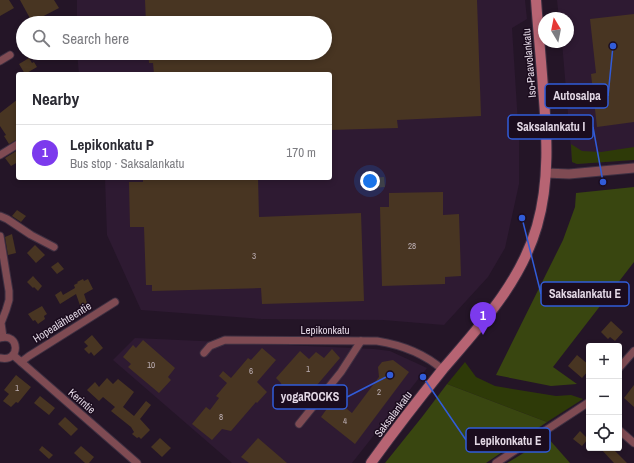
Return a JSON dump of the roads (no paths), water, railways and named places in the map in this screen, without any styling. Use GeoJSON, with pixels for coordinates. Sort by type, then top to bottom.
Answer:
{"type":"FeatureCollection","features":[{"type":"Feature","properties":{"kind":"main road","name":"Iso-Paavolankatu"},"geometry":{"type":"LineString","coordinates":[[536,0],[547,140],[546,173]]}},
{"type":"Feature","properties":{"kind":"main road","name":"Saksalankatu"},"geometry":{"type":"LineString","coordinates":[[371,463],[409,412],[494,307],[514,279],[526,258],[537,226],[544,194],[546,173]]}},
{"type":"Feature","properties":{"kind":"street"},"geometry":{"type":"LineString","coordinates":[[0,61],[10,55]]}},
{"type":"Feature","properties":{"kind":"street"},"geometry":{"type":"LineString","coordinates":[[0,155],[16,145]]}},
{"type":"Feature","properties":{"kind":"street"},"geometry":{"type":"LineString","coordinates":[[546,173],[569,174],[634,168]]}},
{"type":"Feature","properties":{"kind":"street"},"geometry":{"type":"LineString","coordinates":[[0,216],[54,247]]}},
{"type":"Feature","properties":{"kind":"street"},"geometry":{"type":"LineString","coordinates":[[0,236],[3,267],[9,300],[1,323],[1,337],[9,338],[14,342],[16,349],[13,355],[8,359],[0,358]]}},
{"type":"Feature","properties":{"kind":"street","name":"Hopealähteentie"},"geometry":{"type":"LineString","coordinates":[[21,362],[115,302]]}},
{"type":"Feature","properties":{"kind":"street","name":"Lepikonkatu"},"geometry":{"type":"LineString","coordinates":[[204,354],[210,346],[225,340],[361,341],[392,343],[409,348],[433,361],[443,370]]}},
{"type":"Feature","properties":{"kind":"street"},"geometry":{"type":"LineString","coordinates":[[299,424],[341,372],[361,341]]}},
{"type":"Feature","properties":{"kind":"street"},"geometry":{"type":"LineString","coordinates":[[622,365],[634,351]]}},
{"type":"Feature","properties":{"kind":"street","name":"Kerintie"},"geometry":{"type":"LineString","coordinates":[[13,355],[137,463]]}},
{"type":"Feature","properties":{"kind":"street"},"geometry":{"type":"LineString","coordinates":[[496,463],[586,405]]}},
{"type":"Feature","properties":{"kind":"street"},"geometry":{"type":"LineString","coordinates":[[622,433],[634,443]]}},
{"type":"Feature","properties":{"kind":"place","name":"Autosalpa"},"geometry":{"type":"Point","coordinates":[613,46]}},
{"type":"Feature","properties":{"kind":"place","name":"Saksalankatu I"},"geometry":{"type":"Point","coordinates":[603,182]}},
{"type":"Feature","properties":{"kind":"place","name":"Saksalankatu E"},"geometry":{"type":"Point","coordinates":[522,218]}},
{"type":"Feature","properties":{"kind":"place","name":"Lepikonkatu P"},"geometry":{"type":"Point","coordinates":[483,335]}},
{"type":"Feature","properties":{"kind":"place","name":"yogaROCKS"},"geometry":{"type":"Point","coordinates":[390,375]}},
{"type":"Feature","properties":{"kind":"place","name":"Lepikonkatu E"},"geometry":{"type":"Point","coordinates":[423,377]}}]}
